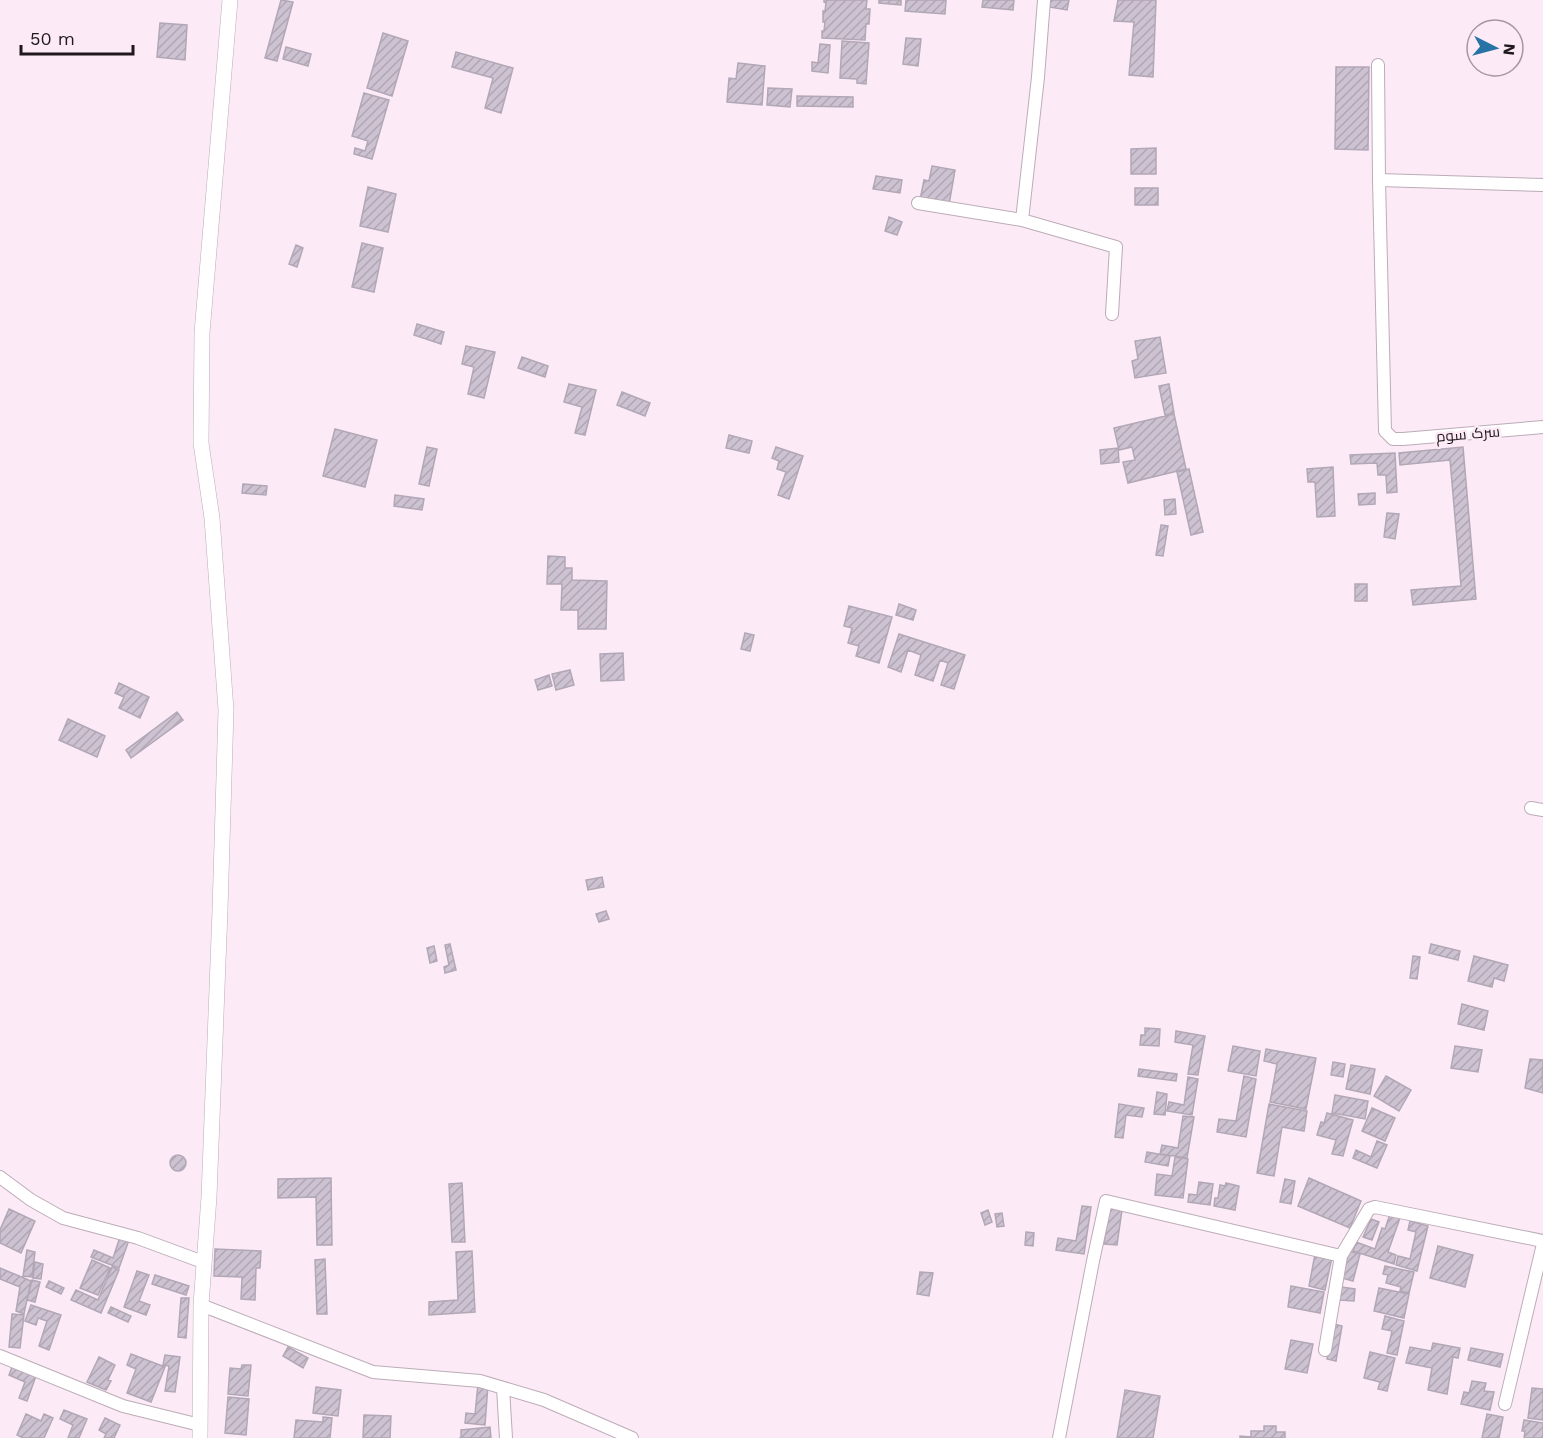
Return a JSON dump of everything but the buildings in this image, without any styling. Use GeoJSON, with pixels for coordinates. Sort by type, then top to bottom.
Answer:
{"type":"FeatureCollection","features":[{"type":"Feature","properties":{"kind":"street"},"geometry":{"type":"LineString","coordinates":[[0,1356],[123,1406],[200,1431],[201,1305],[210,1173],[226,710],[212,519],[201,443],[202,333],[230,0]]}},
{"type":"Feature","properties":{"kind":"street"},"geometry":{"type":"LineString","coordinates":[[1022,220],[1044,0]]}},
{"type":"Feature","properties":{"kind":"street"},"geometry":{"type":"LineString","coordinates":[[1378,65],[1379,180],[1543,185]]}},
{"type":"Feature","properties":{"kind":"street","name":"سرک سوم"},"geometry":{"type":"LineString","coordinates":[[1379,180],[1385,431],[1393,439],[1403,440],[1543,427]]}},
{"type":"Feature","properties":{"kind":"street"},"geometry":{"type":"LineString","coordinates":[[918,203],[1022,220],[1116,247],[1112,314]]}},
{"type":"Feature","properties":{"kind":"street"},"geometry":{"type":"LineString","coordinates":[[0,1177],[31,1200],[63,1218],[138,1239],[203,1263]]}},
{"type":"Feature","properties":{"kind":"street"},"geometry":{"type":"LineString","coordinates":[[1059,1438],[1106,1201],[1341,1256]]}},
{"type":"Feature","properties":{"kind":"street"},"geometry":{"type":"LineString","coordinates":[[1325,1350],[1341,1256],[1369,1209],[1375,1207],[1543,1243],[1505,1404]]}},
{"type":"Feature","properties":{"kind":"street"},"geometry":{"type":"LineString","coordinates":[[201,1305],[373,1372],[480,1381],[544,1400],[632,1438]]}},
{"type":"Feature","properties":{"kind":"street"},"geometry":{"type":"LineString","coordinates":[[503,1388],[506,1438]]}}]}
